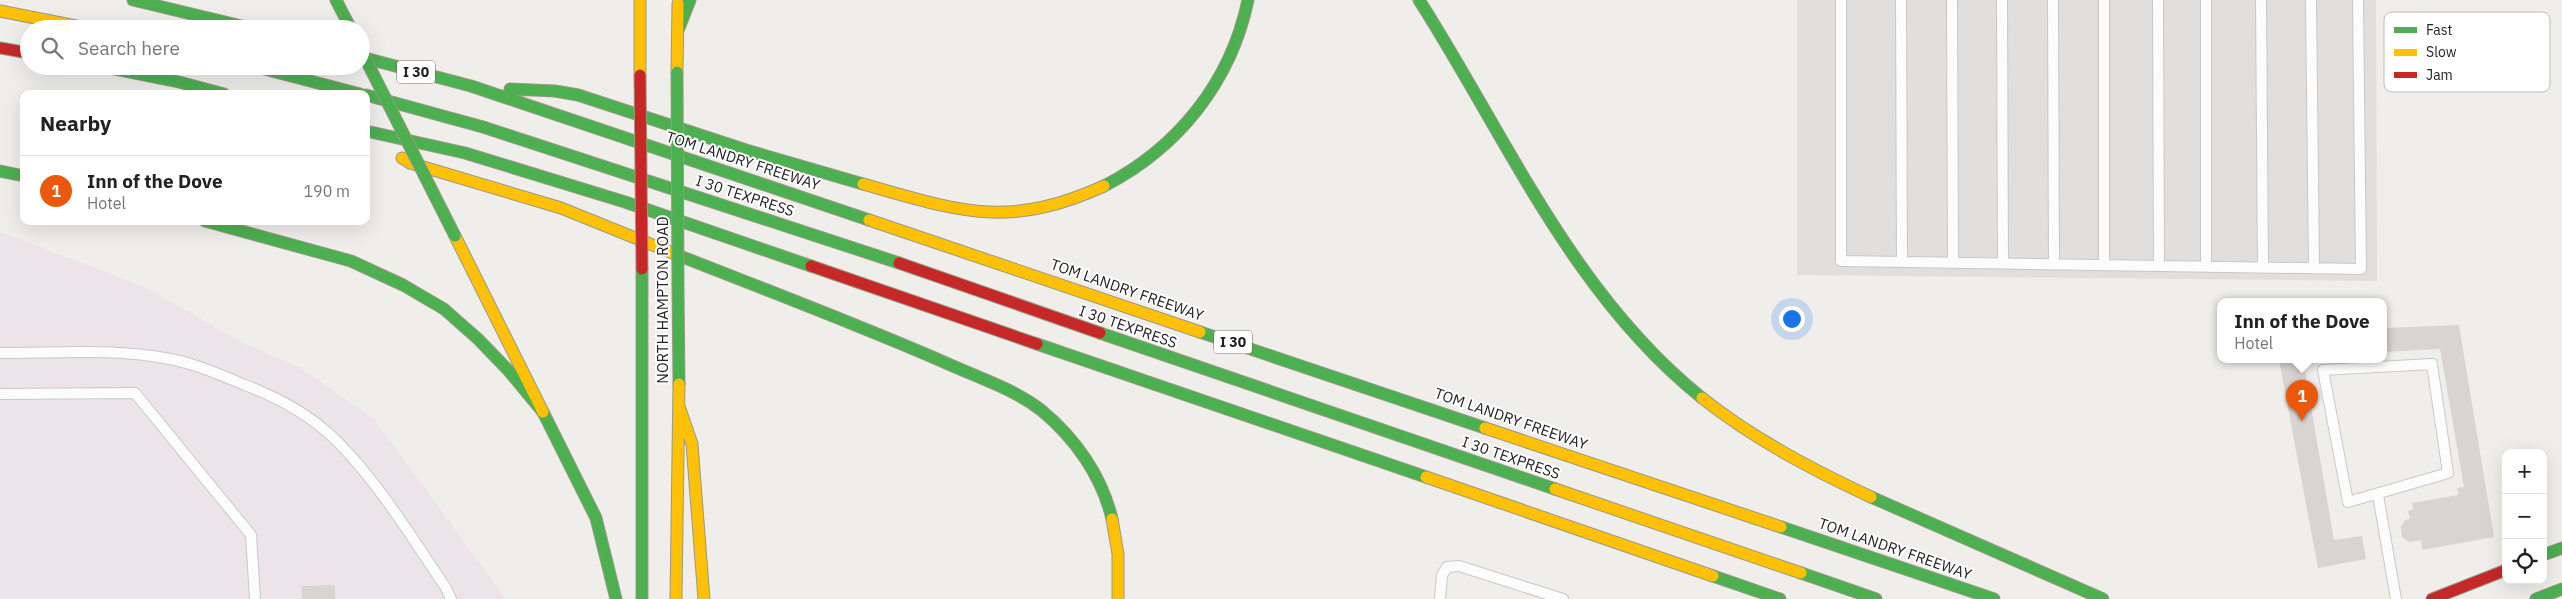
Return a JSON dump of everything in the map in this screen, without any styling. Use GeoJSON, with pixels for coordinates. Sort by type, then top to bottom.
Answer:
{"type":"FeatureCollection","features":[{"type":"Feature","properties":{"kind":"main road"},"geometry":{"type":"LineString","coordinates":[[133,0],[216,20]]}},
{"type":"Feature","properties":{"kind":"main road"},"geometry":{"type":"LineString","coordinates":[[336,0],[346,20]]}},
{"type":"Feature","properties":{"kind":"main road","name":"NORTH HAMPTON ROAD"},"geometry":{"type":"LineString","coordinates":[[640,0],[642,599]]}},
{"type":"Feature","properties":{"kind":"main road","name":"NORTH HAMPTON ROAD"},"geometry":{"type":"LineString","coordinates":[[676,599],[679,406],[678,0]]}},
{"type":"Feature","properties":{"kind":"main road"},"geometry":{"type":"LineString","coordinates":[[679,28],[690,0]]}},
{"type":"Feature","properties":{"kind":"main road"},"geometry":{"type":"LineString","coordinates":[[471,86],[571,93],[803,168],[957,210],[991,213],[1024,211],[1056,205],[1086,195],[1119,180],[1148,160],[1176,136],[1201,107],[1220,76],[1237,42],[1248,0]]}},
{"type":"Feature","properties":{"kind":"main road"},"geometry":{"type":"LineString","coordinates":[[1419,0],[1559,235],[1597,289],[1638,338],[1685,383],[1735,422],[1789,457],[1853,490],[2103,599]]}},
{"type":"Feature","properties":{"kind":"main road"},"geometry":{"type":"LineString","coordinates":[[0,11],[46,20]]}},
{"type":"Feature","properties":{"kind":"main road"},"geometry":{"type":"LineString","coordinates":[[0,48],[20,51]]}},
{"type":"Feature","properties":{"kind":"main road","name":"TOM LANDRY FREEWAY"},"geometry":{"type":"LineString","coordinates":[[370,59],[471,86],[1994,599]]}},
{"type":"Feature","properties":{"kind":"main road"},"geometry":{"type":"LineString","coordinates":[[370,68],[596,518],[616,599]]}},
{"type":"Feature","properties":{"kind":"main road"},"geometry":{"type":"LineString","coordinates":[[144,75],[209,90]]}},
{"type":"Feature","properties":{"kind":"main road"},"geometry":{"type":"LineString","coordinates":[[287,75],[345,90]]}},
{"type":"Feature","properties":{"kind":"main road","name":"I 30 TEXPRESS"},"geometry":{"type":"LineString","coordinates":[[370,96],[483,127],[775,221],[1876,599]]}},
{"type":"Feature","properties":{"kind":"main road"},"geometry":{"type":"LineString","coordinates":[[370,134],[464,153],[625,202],[1780,599]]}},
{"type":"Feature","properties":{"kind":"main road"},"geometry":{"type":"LineString","coordinates":[[370,136],[410,163],[580,215],[925,354],[1004,389],[1039,409],[1063,430],[1084,457],[1100,485],[1112,517],[1118,554],[1118,599]]}},
{"type":"Feature","properties":{"kind":"main road"},"geometry":{"type":"LineString","coordinates":[[0,171],[20,175]]}},
{"type":"Feature","properties":{"kind":"main road"},"geometry":{"type":"LineString","coordinates":[[220,225],[351,261],[403,285],[444,309],[478,339],[509,371],[543,412]]}},
{"type":"Feature","properties":{"kind":"main road"},"geometry":{"type":"LineString","coordinates":[[679,406],[692,444],[704,599]]}},
{"type":"Feature","properties":{"kind":"main road"},"geometry":{"type":"LineString","coordinates":[[2547,554],[2562,548]]}},
{"type":"Feature","properties":{"kind":"main road"},"geometry":{"type":"LineString","coordinates":[[2432,599],[2502,572]]}},
{"type":"Feature","properties":{"kind":"main road"},"geometry":{"type":"LineString","coordinates":[[2536,599],[2562,589]]}},
{"type":"Feature","properties":{"kind":"lane"},"geometry":{"type":"LineString","coordinates":[[1842,0],[1841,260],[2361,269],[2358,0]]}},
{"type":"Feature","properties":{"kind":"lane"},"geometry":{"type":"LineString","coordinates":[[1901,0],[1902,261]]}},
{"type":"Feature","properties":{"kind":"lane"},"geometry":{"type":"LineString","coordinates":[[1952,0],[1953,262]]}},
{"type":"Feature","properties":{"kind":"lane"},"geometry":{"type":"LineString","coordinates":[[2002,0],[2003,263]]}},
{"type":"Feature","properties":{"kind":"lane"},"geometry":{"type":"LineString","coordinates":[[2053,0],[2054,264]]}},
{"type":"Feature","properties":{"kind":"lane"},"geometry":{"type":"LineString","coordinates":[[2104,0],[2104,265]]}},
{"type":"Feature","properties":{"kind":"lane"},"geometry":{"type":"LineString","coordinates":[[2158,0],[2159,266]]}},
{"type":"Feature","properties":{"kind":"lane"},"geometry":{"type":"LineString","coordinates":[[2206,0],[2206,266]]}},
{"type":"Feature","properties":{"kind":"lane"},"geometry":{"type":"LineString","coordinates":[[2261,0],[2263,267]]}},
{"type":"Feature","properties":{"kind":"lane"},"geometry":{"type":"LineString","coordinates":[[2311,0],[2314,268]]}},
{"type":"Feature","properties":{"kind":"lane"},"geometry":{"type":"LineString","coordinates":[[0,353],[101,352],[170,359],[212,371],[278,398],[327,432],[353,461],[392,507],[446,588],[451,599]]}},
{"type":"Feature","properties":{"kind":"lane"},"geometry":{"type":"LineString","coordinates":[[2432,364],[2448,473],[2378,494],[2348,502],[2323,370],[2432,364]]}},
{"type":"Feature","properties":{"kind":"lane"},"geometry":{"type":"LineString","coordinates":[[0,394],[135,393],[251,535],[255,599]]}},
{"type":"Feature","properties":{"kind":"lane"},"geometry":{"type":"LineString","coordinates":[[2378,494],[2396,599]]}},
{"type":"Feature","properties":{"kind":"lane"},"geometry":{"type":"LineString","coordinates":[[1440,599],[1442,575],[1447,567],[1459,566],[1563,599]]}},
{"type":"Feature","properties":{"kind":"shaded area"},"geometry":{"type":"Polygon","coordinates":[[[1797,0],[2376,0],[2377,281],[1797,275],[1797,0]]]}},
{"type":"Feature","properties":{"kind":"shaded area"},"geometry":{"type":"Polygon","coordinates":[[[0,232],[145,287],[245,344],[299,367],[374,419],[506,599],[0,599],[0,232]]]}},
{"type":"Feature","properties":{"kind":"building"},"geometry":{"type":"Polygon","coordinates":[[[2459,325],[2494,537],[2422,550],[2421,540],[2409,542],[2402,537],[2401,527],[2405,520],[2410,519],[2408,511],[2413,510],[2412,503],[2458,495],[2457,488],[2464,487],[2440,349],[2387,352],[2387,328],[2459,325]]]}},
{"type":"Feature","properties":{"kind":"building"},"geometry":{"type":"Polygon","coordinates":[[[2280,363],[2304,363],[2334,540],[2362,536],[2366,559],[2318,568],[2280,363]]]}},
{"type":"Feature","properties":{"kind":"building"},"geometry":{"type":"Polygon","coordinates":[[[335,585],[335,599],[302,599],[302,586],[335,585]]]}},
{"type":"Feature","properties":{"kind":"traffic: fast"},"geometry":{"type":"LineString","coordinates":[[133,0],[216,20]]}},
{"type":"Feature","properties":{"kind":"traffic: fast"},"geometry":{"type":"LineString","coordinates":[[336,0],[346,20]]}},
{"type":"Feature","properties":{"kind":"traffic: fast"},"geometry":{"type":"LineString","coordinates":[[679,28],[690,0]]}},
{"type":"Feature","properties":{"kind":"traffic: fast"},"geometry":{"type":"LineString","coordinates":[[1104,186],[1131,170],[1155,152],[1178,132],[1197,110],[1229,58],[1240,30],[1248,0]]}},
{"type":"Feature","properties":{"kind":"traffic: fast"},"geometry":{"type":"LineString","coordinates":[[1419,0],[1544,211],[1578,262],[1615,311],[1656,357],[1702,398]]}},
{"type":"Feature","properties":{"kind":"traffic: fast"},"geometry":{"type":"LineString","coordinates":[[370,59],[471,86],[869,220]]}},
{"type":"Feature","properties":{"kind":"traffic: fast"},"geometry":{"type":"LineString","coordinates":[[370,68],[455,236]]}},
{"type":"Feature","properties":{"kind":"traffic: fast"},"geometry":{"type":"LineString","coordinates":[[677,72],[678,285]]}},
{"type":"Feature","properties":{"kind":"traffic: fast"},"geometry":{"type":"LineString","coordinates":[[144,75],[209,90]]}},
{"type":"Feature","properties":{"kind":"traffic: fast"},"geometry":{"type":"LineString","coordinates":[[287,75],[345,90]]}},
{"type":"Feature","properties":{"kind":"traffic: fast"},"geometry":{"type":"LineString","coordinates":[[510,89],[555,91],[578,95],[746,150],[863,184]]}},
{"type":"Feature","properties":{"kind":"traffic: fast"},"geometry":{"type":"LineString","coordinates":[[370,96],[483,127],[899,263]]}},
{"type":"Feature","properties":{"kind":"traffic: fast"},"geometry":{"type":"LineString","coordinates":[[370,132],[465,153],[625,202],[811,266]]}},
{"type":"Feature","properties":{"kind":"traffic: fast"},"geometry":{"type":"LineString","coordinates":[[0,171],[20,175]]}},
{"type":"Feature","properties":{"kind":"traffic: fast"},"geometry":{"type":"LineString","coordinates":[[220,225],[351,261],[403,285],[444,309],[478,339],[509,371],[543,412],[596,518],[616,599]]}},
{"type":"Feature","properties":{"kind":"traffic: fast"},"geometry":{"type":"LineString","coordinates":[[675,254],[913,349],[1019,396],[1041,410],[1076,445],[1094,473],[1112,519]]}},
{"type":"Feature","properties":{"kind":"traffic: fast"},"geometry":{"type":"LineString","coordinates":[[642,269],[642,599]]}},
{"type":"Feature","properties":{"kind":"traffic: fast"},"geometry":{"type":"LineString","coordinates":[[678,285],[679,384]]}},
{"type":"Feature","properties":{"kind":"traffic: fast"},"geometry":{"type":"LineString","coordinates":[[1200,332],[1485,428]]}},
{"type":"Feature","properties":{"kind":"traffic: fast"},"geometry":{"type":"LineString","coordinates":[[1100,333],[1555,489]]}},
{"type":"Feature","properties":{"kind":"traffic: fast"},"geometry":{"type":"LineString","coordinates":[[1037,344],[1426,477]]}},
{"type":"Feature","properties":{"kind":"traffic: fast"},"geometry":{"type":"LineString","coordinates":[[1871,497],[2103,599]]}},
{"type":"Feature","properties":{"kind":"traffic: fast"},"geometry":{"type":"LineString","coordinates":[[1781,527],[1994,599]]}},
{"type":"Feature","properties":{"kind":"traffic: fast"},"geometry":{"type":"LineString","coordinates":[[2547,554],[2562,548]]}},
{"type":"Feature","properties":{"kind":"traffic: fast"},"geometry":{"type":"LineString","coordinates":[[1801,573],[1876,599]]}},
{"type":"Feature","properties":{"kind":"traffic: fast"},"geometry":{"type":"LineString","coordinates":[[1713,576],[1780,599]]}},
{"type":"Feature","properties":{"kind":"traffic: fast"},"geometry":{"type":"LineString","coordinates":[[2536,599],[2562,589]]}},
{"type":"Feature","properties":{"kind":"traffic: slow"},"geometry":{"type":"LineString","coordinates":[[640,0],[640,75]]}},
{"type":"Feature","properties":{"kind":"traffic: slow"},"geometry":{"type":"LineString","coordinates":[[677,72],[678,4]]}},
{"type":"Feature","properties":{"kind":"traffic: slow"},"geometry":{"type":"LineString","coordinates":[[0,11],[46,20]]}},
{"type":"Feature","properties":{"kind":"traffic: slow"},"geometry":{"type":"LineString","coordinates":[[402,158],[410,163],[561,208],[675,254]]}},
{"type":"Feature","properties":{"kind":"traffic: slow"},"geometry":{"type":"LineString","coordinates":[[863,184],[928,202],[983,212],[1010,212],[1039,208],[1070,200],[1104,186]]}},
{"type":"Feature","properties":{"kind":"traffic: slow"},"geometry":{"type":"LineString","coordinates":[[869,220],[1200,332]]}},
{"type":"Feature","properties":{"kind":"traffic: slow"},"geometry":{"type":"LineString","coordinates":[[455,236],[543,412]]}},
{"type":"Feature","properties":{"kind":"traffic: slow"},"geometry":{"type":"LineString","coordinates":[[676,599],[679,384]]}},
{"type":"Feature","properties":{"kind":"traffic: slow"},"geometry":{"type":"LineString","coordinates":[[1702,398],[1763,440],[1871,497]]}},
{"type":"Feature","properties":{"kind":"traffic: slow"},"geometry":{"type":"LineString","coordinates":[[679,406],[692,444],[704,599]]}},
{"type":"Feature","properties":{"kind":"traffic: slow"},"geometry":{"type":"LineString","coordinates":[[1485,428],[1781,527]]}},
{"type":"Feature","properties":{"kind":"traffic: slow"},"geometry":{"type":"LineString","coordinates":[[1426,477],[1713,576]]}},
{"type":"Feature","properties":{"kind":"traffic: slow"},"geometry":{"type":"LineString","coordinates":[[1555,489],[1801,573]]}},
{"type":"Feature","properties":{"kind":"traffic: slow"},"geometry":{"type":"LineString","coordinates":[[1112,519],[1118,554],[1118,599]]}},
{"type":"Feature","properties":{"kind":"traffic: jam"},"geometry":{"type":"LineString","coordinates":[[0,48],[20,51]]}},
{"type":"Feature","properties":{"kind":"traffic: jam"},"geometry":{"type":"LineString","coordinates":[[640,75],[642,269]]}},
{"type":"Feature","properties":{"kind":"traffic: jam"},"geometry":{"type":"LineString","coordinates":[[899,263],[1100,333]]}},
{"type":"Feature","properties":{"kind":"traffic: jam"},"geometry":{"type":"LineString","coordinates":[[811,266],[1037,344]]}},
{"type":"Feature","properties":{"kind":"traffic: jam"},"geometry":{"type":"LineString","coordinates":[[2432,599],[2502,572]]}},
{"type":"Feature","properties":{"kind":"place","name":"Inn of the Dove"},"geometry":{"type":"Point","coordinates":[2302,421]}}]}
